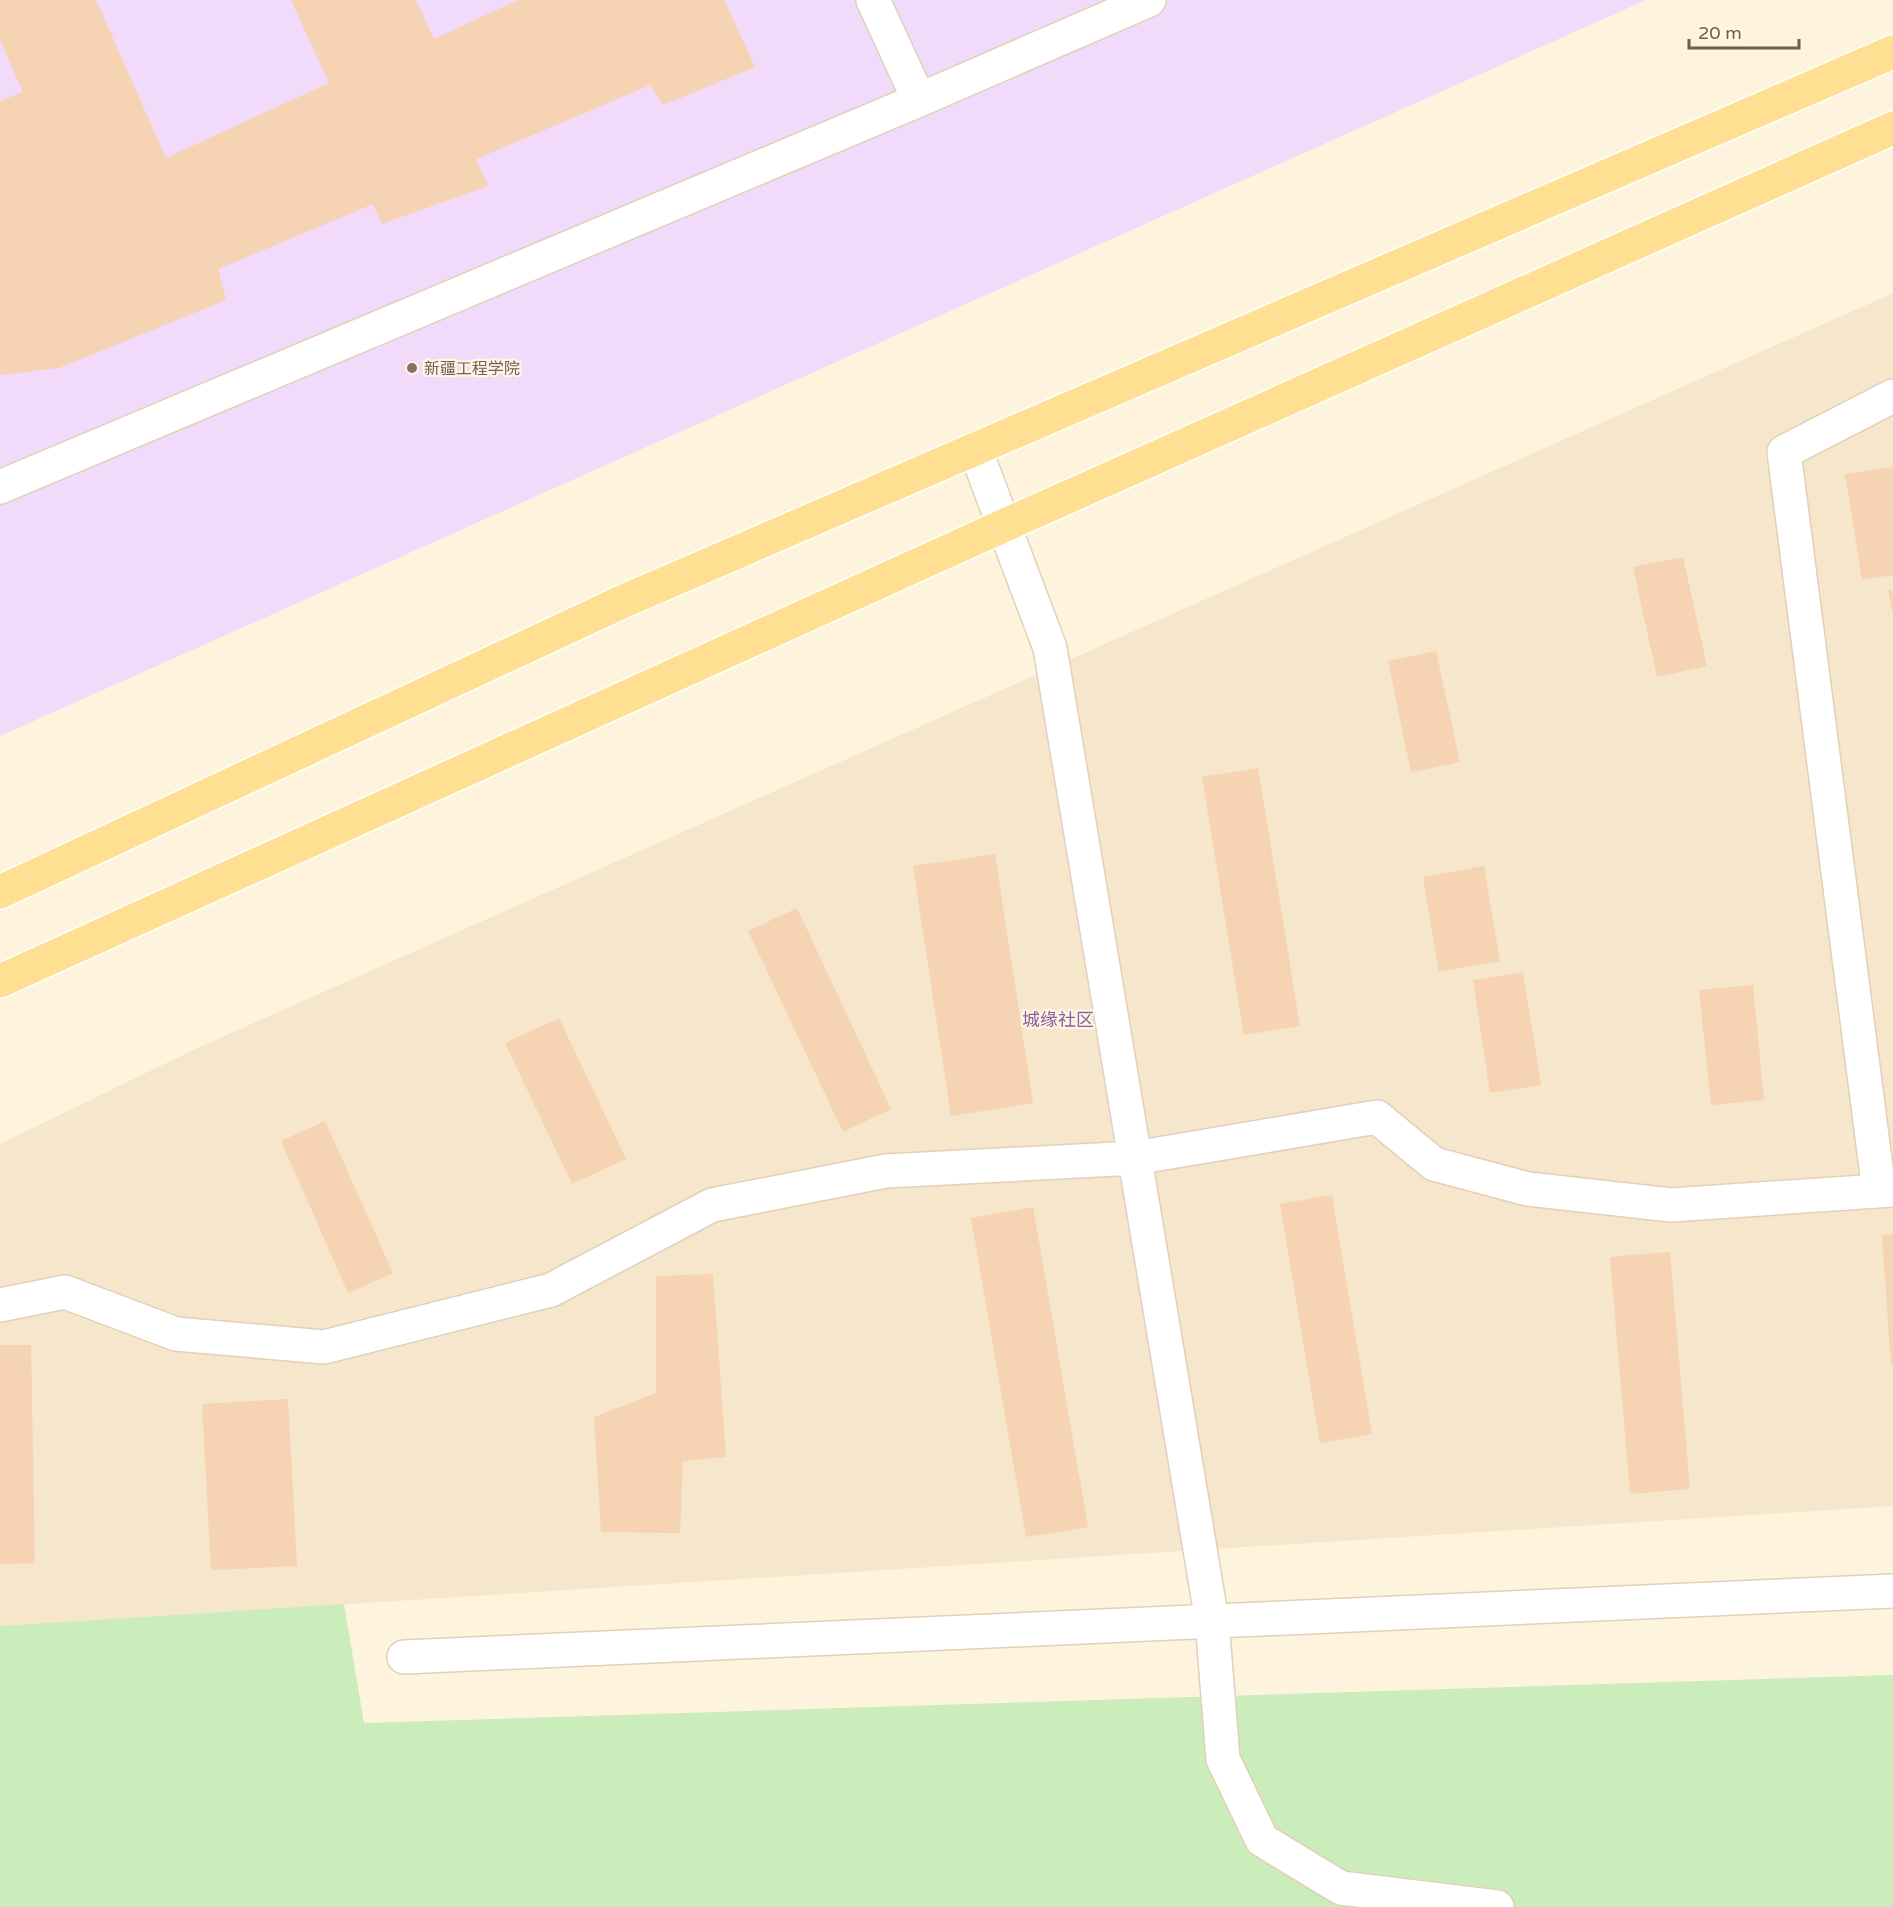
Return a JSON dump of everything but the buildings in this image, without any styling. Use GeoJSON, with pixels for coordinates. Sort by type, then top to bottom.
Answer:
{"type":"FeatureCollection","features":[{"type":"Feature","properties":{"kind":"main road"},"geometry":{"type":"LineString","coordinates":[[0,892],[624,601],[1893,52]]}},
{"type":"Feature","properties":{"kind":"main road"},"geometry":{"type":"LineString","coordinates":[[0,981],[1003,526],[1893,128]]}},
{"type":"Feature","properties":{"kind":"street"},"geometry":{"type":"LineString","coordinates":[[873,0],[919,100]]}},
{"type":"Feature","properties":{"kind":"street"},"geometry":{"type":"LineString","coordinates":[[0,487],[919,100],[1149,0]]}},
{"type":"Feature","properties":{"kind":"street"},"geometry":{"type":"LineString","coordinates":[[0,1305],[65,1292],[176,1334],[324,1347],[551,1290],[712,1205],[886,1171],[1135,1158],[1377,1117],[1434,1164],[1528,1189],[1671,1205],[1886,1190],[1784,452],[1893,396]]}},
{"type":"Feature","properties":{"kind":"street"},"geometry":{"type":"LineString","coordinates":[[975,449],[1050,648],[1212,1621],[1223,1759],[1262,1840],[1341,1888],[1497,1907]]}},
{"type":"Feature","properties":{"kind":"street"},"geometry":{"type":"LineString","coordinates":[[404,1656],[1893,1591]]}},
{"type":"Feature","properties":{"kind":"shaded area","name":"新疆工程学院"},"geometry":{"type":"Polygon","coordinates":[[[0,0],[1646,0],[0,736],[0,0]]]}},
{"type":"Feature","properties":{"kind":"shaded area"},"geometry":{"type":"Polygon","coordinates":[[[1893,293],[1893,1506],[0,1626],[0,1144],[193,1050],[1893,293]]]}},
{"type":"Feature","properties":{"kind":"green space"},"geometry":{"type":"Polygon","coordinates":[[[344,1604],[364,1723],[1893,1675],[1893,1907],[0,1907],[0,1626],[344,1604]]]}},
{"type":"Feature","properties":{"kind":"place","name":"新疆工程学院"},"geometry":{"type":"Point","coordinates":[412,368]}},
{"type":"Feature","properties":{"kind":"district","name":"城缘社区"},"geometry":{"type":"Point","coordinates":[1058,1020]}}]}
